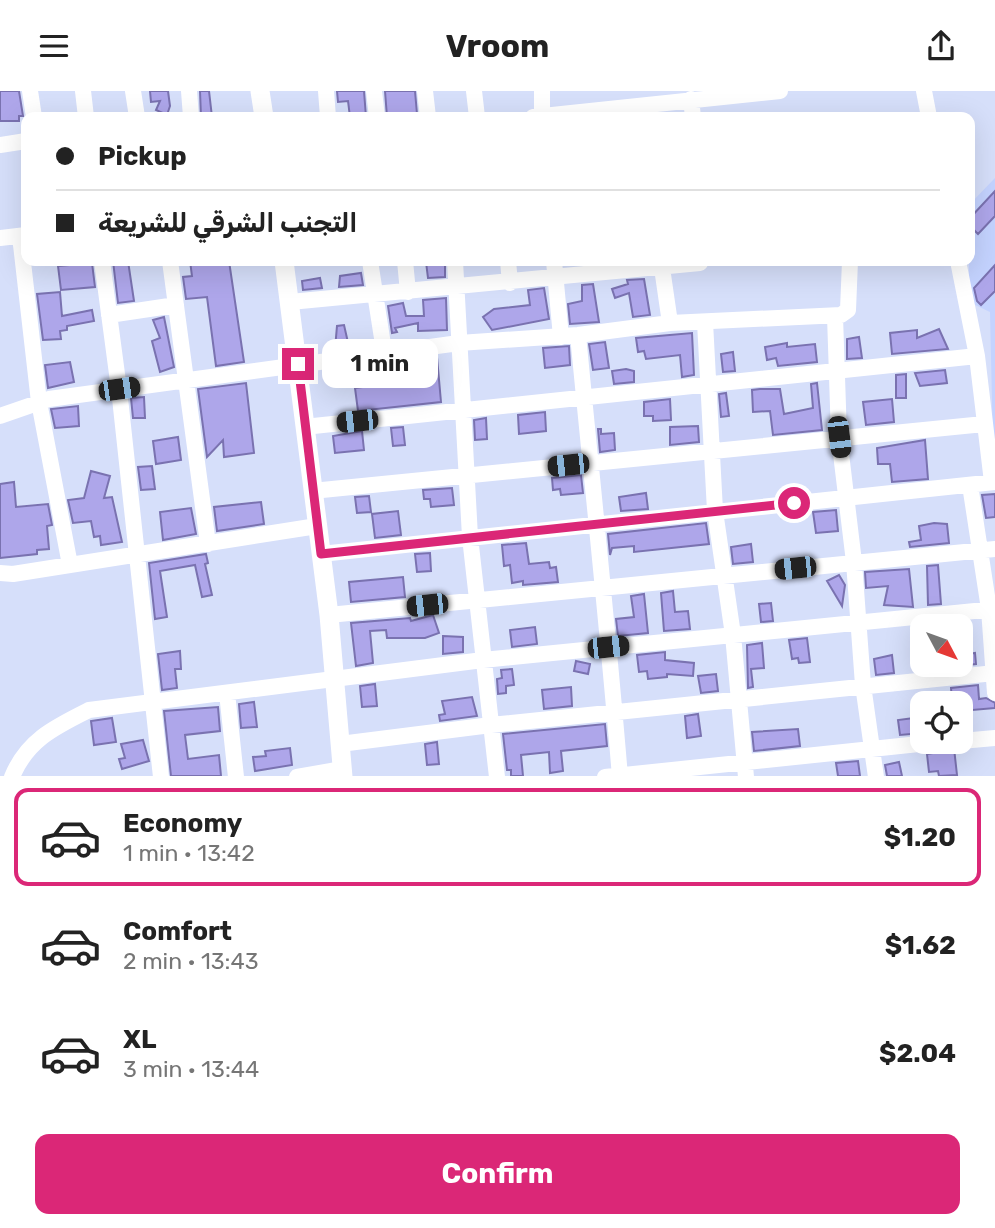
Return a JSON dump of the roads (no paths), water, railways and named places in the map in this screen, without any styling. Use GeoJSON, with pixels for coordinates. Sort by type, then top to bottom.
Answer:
{"type":"FeatureCollection","features":[{"type":"Feature","properties":{"kind":"main road"},"geometry":{"type":"LineString","coordinates":[[260,91],[263,112]]}},
{"type":"Feature","properties":{"kind":"main road"},"geometry":{"type":"LineString","coordinates":[[285,266],[329,615],[343,773]]}},
{"type":"Feature","properties":{"kind":"street"},"geometry":{"type":"LineString","coordinates":[[30,91],[33,112]]}},
{"type":"Feature","properties":{"kind":"street"},"geometry":{"type":"LineString","coordinates":[[83,91],[85,112]]}},
{"type":"Feature","properties":{"kind":"street"},"geometry":{"type":"LineString","coordinates":[[133,91],[136,112]]}},
{"type":"Feature","properties":{"kind":"street"},"geometry":{"type":"LineString","coordinates":[[189,91],[191,112]]}},
{"type":"Feature","properties":{"kind":"street"},"geometry":{"type":"LineString","coordinates":[[326,91],[328,112]]}},
{"type":"Feature","properties":{"kind":"street"},"geometry":{"type":"LineString","coordinates":[[374,91],[376,112]]}},
{"type":"Feature","properties":{"kind":"street"},"geometry":{"type":"LineString","coordinates":[[425,91],[427,112]]}},
{"type":"Feature","properties":{"kind":"street"},"geometry":{"type":"LineString","coordinates":[[474,91],[476,112]]}},
{"type":"Feature","properties":{"kind":"street"},"geometry":{"type":"LineString","coordinates":[[540,112],[542,91]]}},
{"type":"Feature","properties":{"kind":"street"},"geometry":{"type":"LineString","coordinates":[[642,111],[700,96],[780,91]]}},
{"type":"Feature","properties":{"kind":"street"},"geometry":{"type":"LineString","coordinates":[[924,91],[928,112]]}},
{"type":"Feature","properties":{"kind":"street"},"geometry":{"type":"LineString","coordinates":[[0,145],[21,142]]}},
{"type":"Feature","properties":{"kind":"street"},"geometry":{"type":"LineString","coordinates":[[0,238],[21,235]]}},
{"type":"Feature","properties":{"kind":"street"},"geometry":{"type":"LineString","coordinates":[[26,266],[39,402],[70,565]]}},
{"type":"Feature","properties":{"kind":"street"},"geometry":{"type":"LineString","coordinates":[[103,266],[155,702],[161,776]]}},
{"type":"Feature","properties":{"kind":"street"},"geometry":{"type":"LineString","coordinates":[[171,266],[208,544]]}},
{"type":"Feature","properties":{"kind":"street"},"geometry":{"type":"LineString","coordinates":[[371,266],[384,351]]}},
{"type":"Feature","properties":{"kind":"street"},"geometry":{"type":"LineString","coordinates":[[405,266],[408,292]]}},
{"type":"Feature","properties":{"kind":"street"},"geometry":{"type":"LineString","coordinates":[[455,266],[470,537],[497,776]]}},
{"type":"Feature","properties":{"kind":"street"},"geometry":{"type":"LineString","coordinates":[[508,266],[510,282]]}},
{"type":"Feature","properties":{"kind":"street"},"geometry":{"type":"LineString","coordinates":[[555,266],[561,337]]}},
{"type":"Feature","properties":{"kind":"street"},"geometry":{"type":"LineString","coordinates":[[290,302],[556,278],[647,266]]}},
{"type":"Feature","properties":{"kind":"street"},"geometry":{"type":"LineString","coordinates":[[662,266],[670,323]]}},
{"type":"Feature","properties":{"kind":"street"},"geometry":{"type":"LineString","coordinates":[[0,416],[39,402],[384,351],[561,337],[670,323],[835,316],[848,310],[850,266]]}},
{"type":"Feature","properties":{"kind":"street"},"geometry":{"type":"LineString","coordinates":[[321,554],[993,482],[977,356],[959,266]]}},
{"type":"Feature","properties":{"kind":"street"},"geometry":{"type":"LineString","coordinates":[[109,315],[176,305]]}},
{"type":"Feature","properties":{"kind":"street"},"geometry":{"type":"LineString","coordinates":[[835,316],[839,437],[854,562],[863,685],[876,776]]}},
{"type":"Feature","properties":{"kind":"street"},"geometry":{"type":"LineString","coordinates":[[705,322],[714,449],[715,511],[733,635],[744,769]]}},
{"type":"Feature","properties":{"kind":"street"},"geometry":{"type":"LineString","coordinates":[[578,335],[593,462],[595,524],[615,712],[615,776],[744,769],[873,747],[910,744]]}},
{"type":"Feature","properties":{"kind":"street"},"geometry":{"type":"LineString","coordinates":[[304,427],[977,356]]}},
{"type":"Feature","properties":{"kind":"street"},"geometry":{"type":"LineString","coordinates":[[312,491],[984,424]]}},
{"type":"Feature","properties":{"kind":"street"},"geometry":{"type":"LineString","coordinates":[[970,485],[987,549],[995,693]]}},
{"type":"Feature","properties":{"kind":"street"},"geometry":{"type":"LineString","coordinates":[[0,573],[138,555],[317,526]]}},
{"type":"Feature","properties":{"kind":"street"},"geometry":{"type":"LineString","coordinates":[[329,615],[987,549]]}},
{"type":"Feature","properties":{"kind":"street"},"geometry":{"type":"LineString","coordinates":[[12,776],[20,756],[54,728],[89,710],[483,660],[992,609]]}},
{"type":"Feature","properties":{"kind":"street"},"geometry":{"type":"LineString","coordinates":[[340,744],[491,725],[994,673]]}},
{"type":"Feature","properties":{"kind":"street"},"geometry":{"type":"LineString","coordinates":[[227,693],[236,776]]}},
{"type":"Feature","properties":{"kind":"street"},"geometry":{"type":"LineString","coordinates":[[973,740],[995,738]]}},
{"type":"Feature","properties":{"kind":"street"},"geometry":{"type":"LineString","coordinates":[[297,776],[343,773]]}}]}
